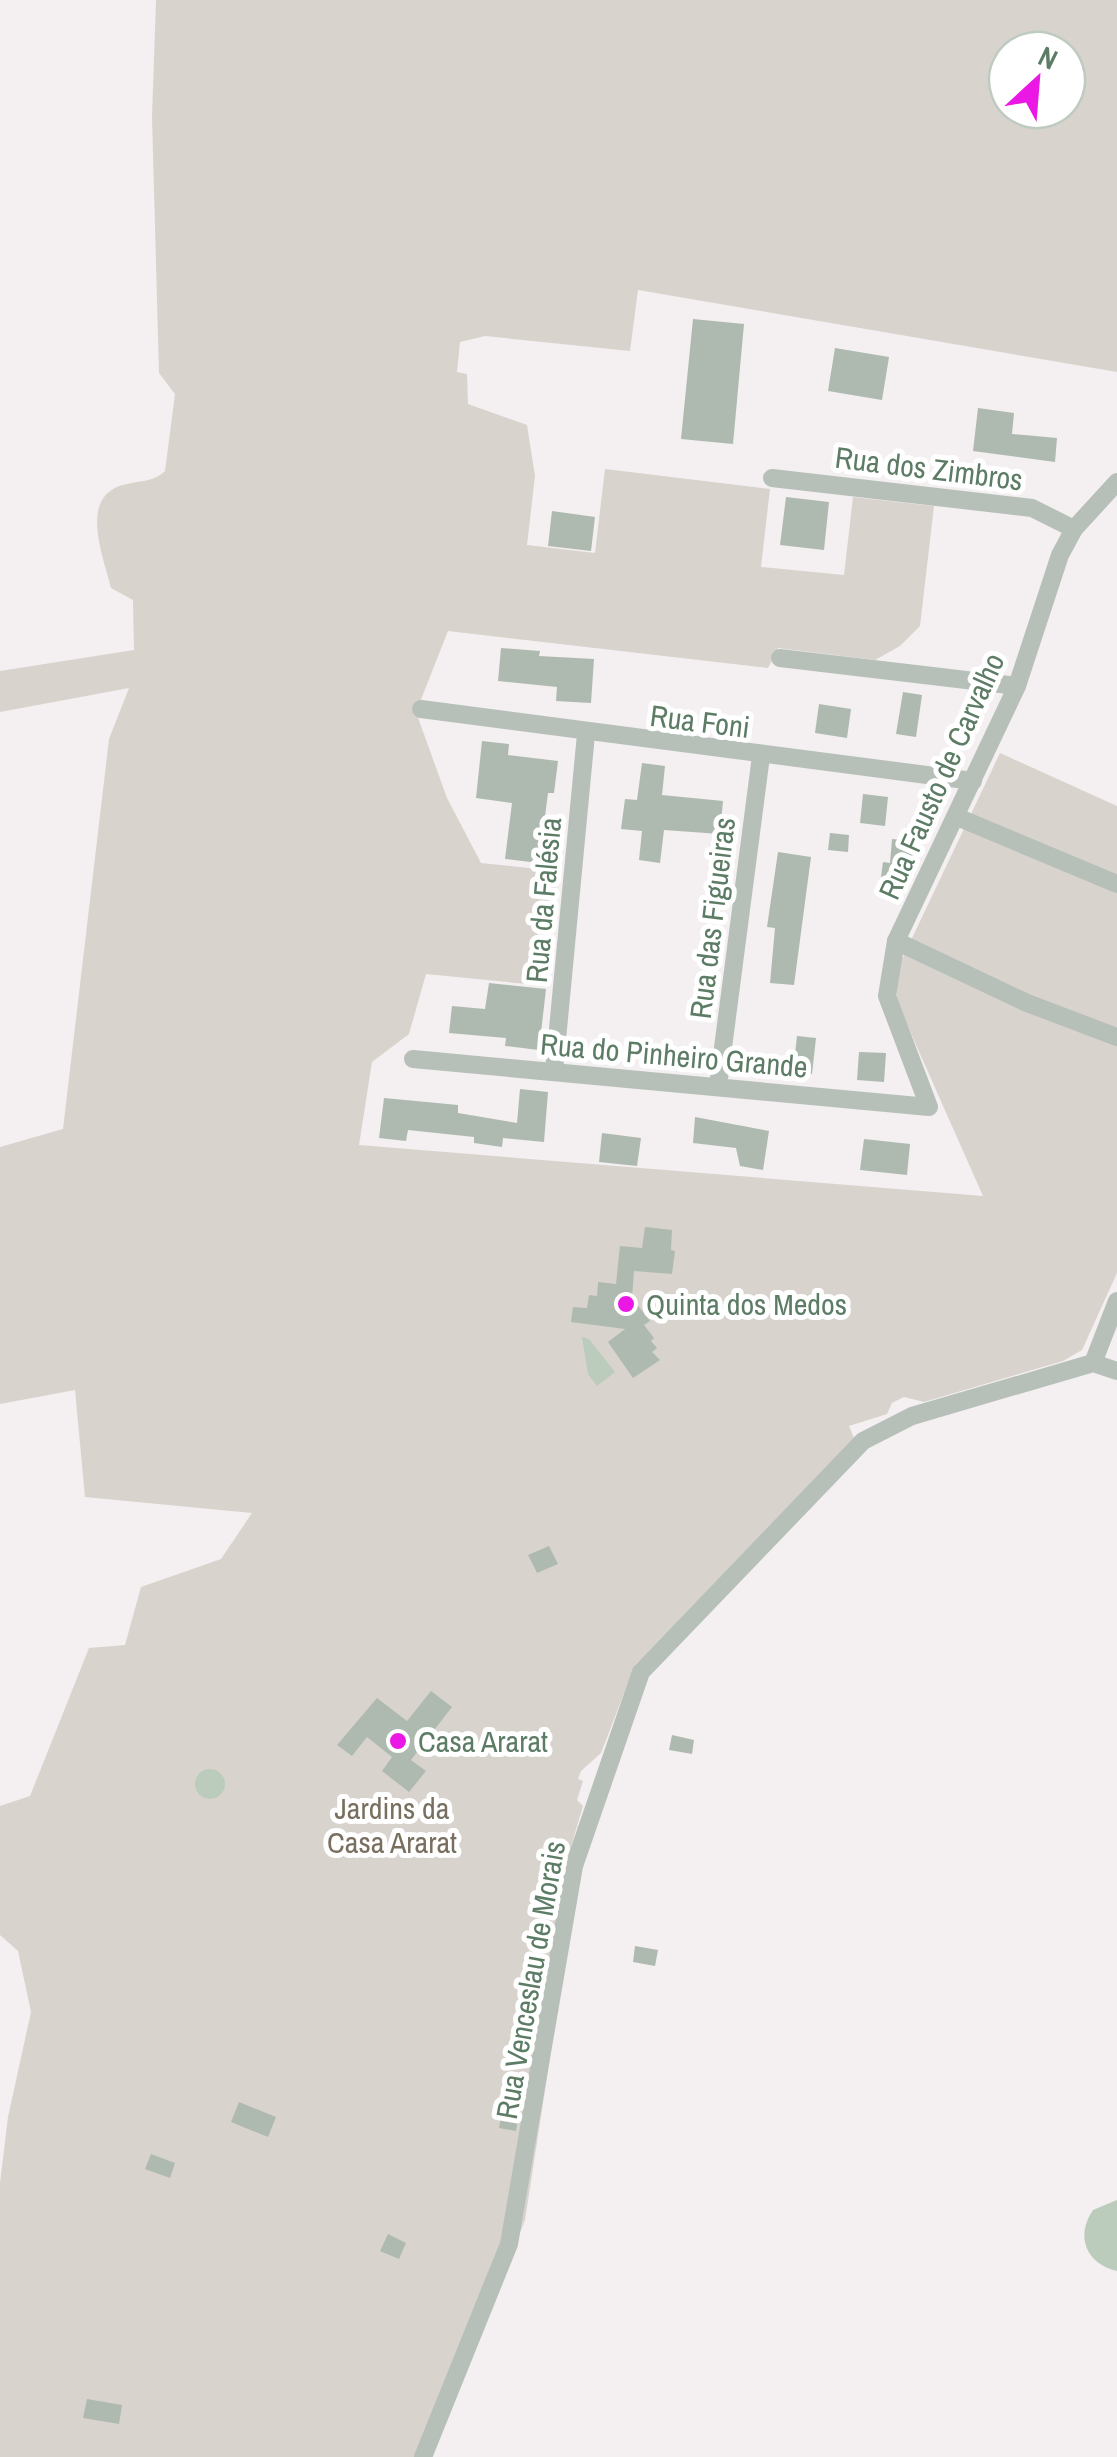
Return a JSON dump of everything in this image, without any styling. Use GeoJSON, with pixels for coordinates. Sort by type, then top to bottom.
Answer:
{"type":"FeatureCollection","features":[{"type":"Feature","properties":{"kind":"street","name":"Rua dos Zimbros"},"geometry":{"type":"LineString","coordinates":[[772,478],[1032,508],[1074,529]]}},
{"type":"Feature","properties":{"kind":"street","name":"Rua Fausto de Carvalho"},"geometry":{"type":"LineString","coordinates":[[930,1107],[887,996],[896,941],[1017,686],[1046,586],[1074,529],[1117,482]]}},
{"type":"Feature","properties":{"kind":"street"},"geometry":{"type":"LineString","coordinates":[[780,658],[1017,686]]}},
{"type":"Feature","properties":{"kind":"street","name":"Rua Foni"},"geometry":{"type":"LineString","coordinates":[[421,710],[973,782]]}},
{"type":"Feature","properties":{"kind":"street","name":"Rua da Falésia"},"geometry":{"type":"LineString","coordinates":[[554,1071],[586,734]]}},
{"type":"Feature","properties":{"kind":"street","name":"Rua das Figueiras"},"geometry":{"type":"LineString","coordinates":[[718,1086],[761,756]]}},
{"type":"Feature","properties":{"kind":"street"},"geometry":{"type":"LineString","coordinates":[[957,818],[1117,884]]}},
{"type":"Feature","properties":{"kind":"street"},"geometry":{"type":"LineString","coordinates":[[896,941],[1027,1003],[1117,1037]]}},
{"type":"Feature","properties":{"kind":"street","name":"Rua do Pinheiro Grande"},"geometry":{"type":"LineString","coordinates":[[413,1059],[930,1107]]}},
{"type":"Feature","properties":{"kind":"street"},"geometry":{"type":"LineString","coordinates":[[1117,1300],[1093,1363],[1117,1371]]}},
{"type":"Feature","properties":{"kind":"street","name":"Rua Venceslau de Morais"},"geometry":{"type":"LineString","coordinates":[[423,2457],[509,2244],[574,1866],[600,1780],[642,1672],[863,1441],[912,1416],[1093,1363]]}},
{"type":"Feature","properties":{"kind":"green space","name":"Jardins da Casa Ararat"},"geometry":{"type":"Polygon","coordinates":[[[156,0],[1117,0],[1117,372],[638,290],[630,351],[485,336],[460,342],[457,372],[467,374],[468,404],[527,425],[535,476],[527,545],[595,553],[605,469],[770,489],[761,567],[844,575],[853,497],[934,506],[920,626],[900,646],[875,660],[778,648],[768,668],[448,631],[416,712],[447,798],[481,863],[557,871],[547,986],[426,974],[409,1034],[372,1062],[359,1145],[983,1196],[897,1002],[895,974],[1000,753],[1117,806],[1117,1273],[1082,1350],[1063,1361],[924,1402],[904,1397],[892,1403],[887,1414],[849,1426],[854,1438],[635,1665],[601,1753],[581,1771],[578,1779],[583,1781],[577,1800],[583,1806],[567,1860],[536,2032],[554,2032],[525,2220],[431,2457],[0,2457],[0,2183],[8,2117],[31,2012],[18,1951],[0,1935],[0,1806],[30,1796],[89,1648],[125,1645],[141,1587],[221,1559],[252,1513],[85,1497],[75,1390],[0,1404],[0,1147],[63,1129],[109,739],[129,688],[0,712],[0,671],[134,650],[133,600],[111,588],[99,543],[98,513],[102,500],[112,490],[152,479],[165,471],[175,394],[159,373],[152,117],[156,0]]]}},
{"type":"Feature","properties":{"kind":"shaded area"},"geometry":{"type":"Polygon","coordinates":[[[582,1337],[589,1339],[615,1372],[597,1386],[588,1374],[582,1337]]]}},
{"type":"Feature","properties":{"kind":"shaded area"},"geometry":{"type":"Polygon","coordinates":[[[210,1769],[221,1773],[225,1784],[221,1795],[210,1799],[199,1795],[195,1784],[199,1773],[210,1769]]]}},
{"type":"Feature","properties":{"kind":"shaded area"},"geometry":{"type":"Polygon","coordinates":[[[1117,2200],[1117,2271],[1091,2255],[1085,2230],[1093,2210],[1117,2200]]]}},
{"type":"Feature","properties":{"kind":"building"},"geometry":{"type":"Polygon","coordinates":[[[693,319],[744,324],[733,444],[681,439],[693,319]]]}},
{"type":"Feature","properties":{"kind":"building"},"geometry":{"type":"Polygon","coordinates":[[[835,348],[889,357],[882,400],[828,391],[835,348]]]}},
{"type":"Feature","properties":{"kind":"building"},"geometry":{"type":"Polygon","coordinates":[[[978,408],[1014,413],[1012,434],[1057,438],[1055,462],[973,451],[978,408]]]}},
{"type":"Feature","properties":{"kind":"building"},"geometry":{"type":"Polygon","coordinates":[[[786,497],[829,502],[824,550],[780,545],[786,497]]]}},
{"type":"Feature","properties":{"kind":"building"},"geometry":{"type":"Polygon","coordinates":[[[552,511],[595,517],[591,551],[548,546],[552,511]]]}},
{"type":"Feature","properties":{"kind":"building"},"geometry":{"type":"Polygon","coordinates":[[[501,648],[540,651],[539,656],[594,659],[591,703],[556,701],[557,687],[498,681],[501,648]]]}},
{"type":"Feature","properties":{"kind":"building"},"geometry":{"type":"Polygon","coordinates":[[[903,692],[922,695],[916,737],[896,734],[903,692]]]}},
{"type":"Feature","properties":{"kind":"building"},"geometry":{"type":"Polygon","coordinates":[[[819,704],[851,709],[847,738],[815,733],[819,704]]]}},
{"type":"Feature","properties":{"kind":"building"},"geometry":{"type":"Polygon","coordinates":[[[482,741],[509,744],[508,755],[558,761],[554,793],[548,793],[539,863],[505,859],[512,803],[476,798],[482,741]]]}},
{"type":"Feature","properties":{"kind":"building"},"geometry":{"type":"Polygon","coordinates":[[[642,763],[665,766],[662,795],[723,801],[720,834],[664,830],[660,863],[639,860],[642,831],[621,829],[625,799],[637,800],[642,763]]]}},
{"type":"Feature","properties":{"kind":"building"},"geometry":{"type":"Polygon","coordinates":[[[863,794],[888,797],[885,826],[860,823],[863,794]]]}},
{"type":"Feature","properties":{"kind":"building"},"geometry":{"type":"Polygon","coordinates":[[[830,833],[849,835],[848,852],[828,850],[830,833]]]}},
{"type":"Feature","properties":{"kind":"building"},"geometry":{"type":"Polygon","coordinates":[[[892,839],[915,841],[914,857],[907,856],[902,895],[879,892],[883,862],[890,863],[892,839]]]}},
{"type":"Feature","properties":{"kind":"building"},"geometry":{"type":"Polygon","coordinates":[[[778,852],[811,857],[794,985],[770,983],[775,928],[767,927],[778,852]]]}},
{"type":"Feature","properties":{"kind":"building"},"geometry":{"type":"Polygon","coordinates":[[[489,983],[546,989],[539,1050],[505,1046],[506,1038],[449,1033],[452,1006],[485,1009],[489,983]]]}},
{"type":"Feature","properties":{"kind":"building"},"geometry":{"type":"Polygon","coordinates":[[[797,1036],[816,1038],[812,1074],[793,1072],[797,1036]]]}},
{"type":"Feature","properties":{"kind":"building"},"geometry":{"type":"Polygon","coordinates":[[[859,1052],[886,1053],[884,1082],[857,1080],[859,1052]]]}},
{"type":"Feature","properties":{"kind":"building"},"geometry":{"type":"Polygon","coordinates":[[[520,1089],[548,1092],[544,1142],[503,1138],[502,1147],[474,1143],[474,1137],[408,1130],[406,1141],[379,1138],[384,1098],[458,1105],[458,1113],[517,1123],[520,1089]]]}},
{"type":"Feature","properties":{"kind":"building"},"geometry":{"type":"Polygon","coordinates":[[[695,1117],[769,1131],[763,1170],[740,1166],[736,1148],[693,1143],[695,1117]]]}},
{"type":"Feature","properties":{"kind":"building"},"geometry":{"type":"Polygon","coordinates":[[[602,1133],[641,1138],[637,1166],[599,1162],[602,1133]]]}},
{"type":"Feature","properties":{"kind":"building"},"geometry":{"type":"Polygon","coordinates":[[[864,1139],[910,1144],[907,1175],[860,1170],[864,1139]]]}},
{"type":"Feature","properties":{"kind":"building","name":"Quinta dos Medos"},"geometry":{"type":"Polygon","coordinates":[[[645,1227],[672,1230],[671,1250],[675,1251],[672,1274],[634,1271],[632,1298],[650,1321],[644,1325],[657,1348],[652,1352],[660,1360],[633,1378],[608,1342],[625,1329],[571,1322],[573,1307],[587,1308],[589,1295],[597,1296],[598,1282],[616,1284],[620,1246],[642,1248],[645,1227]]]}},
{"type":"Feature","properties":{"kind":"building"},"geometry":{"type":"Polygon","coordinates":[[[549,1546],[558,1564],[537,1573],[528,1555],[549,1546]]]}},
{"type":"Feature","properties":{"kind":"building","name":"Casa Ararat"},"geometry":{"type":"Polygon","coordinates":[[[431,1691],[452,1707],[411,1760],[426,1771],[409,1792],[382,1771],[392,1757],[367,1737],[352,1756],[337,1745],[377,1698],[407,1721],[431,1691]]]}},
{"type":"Feature","properties":{"kind":"building"},"geometry":{"type":"Polygon","coordinates":[[[672,1735],[694,1740],[692,1754],[669,1750],[672,1735]]]}},
{"type":"Feature","properties":{"kind":"building"},"geometry":{"type":"Polygon","coordinates":[[[635,1946],[658,1950],[655,1966],[633,1962],[635,1946]]]}},
{"type":"Feature","properties":{"kind":"building"},"geometry":{"type":"Polygon","coordinates":[[[509,2075],[525,2078],[516,2131],[499,2128],[509,2075]]]}},
{"type":"Feature","properties":{"kind":"building"},"geometry":{"type":"Polygon","coordinates":[[[239,2102],[276,2117],[268,2137],[231,2122],[239,2102]]]}},
{"type":"Feature","properties":{"kind":"building"},"geometry":{"type":"Polygon","coordinates":[[[151,2154],[175,2163],[170,2178],[145,2169],[151,2154]]]}},
{"type":"Feature","properties":{"kind":"building"},"geometry":{"type":"Polygon","coordinates":[[[388,2234],[406,2243],[399,2259],[380,2251],[388,2234]]]}},
{"type":"Feature","properties":{"kind":"building"},"geometry":{"type":"Polygon","coordinates":[[[87,2399],[122,2405],[119,2424],[83,2418],[87,2399]]]}},
{"type":"Feature","properties":{"kind":"place","name":"Quinta dos Medos"},"geometry":{"type":"Point","coordinates":[626,1304]}},
{"type":"Feature","properties":{"kind":"place","name":"Casa Ararat"},"geometry":{"type":"Point","coordinates":[398,1741]}}]}
